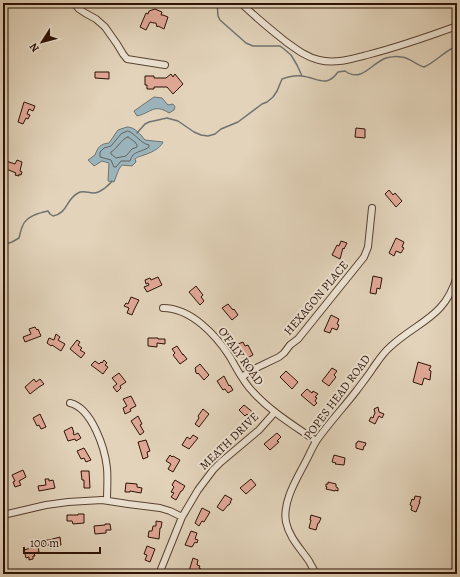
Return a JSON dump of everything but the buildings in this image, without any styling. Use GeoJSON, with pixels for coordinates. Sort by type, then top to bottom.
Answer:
{"type":"FeatureCollection","features":[{"type":"Feature","properties":{"kind":"street"},"geometry":{"type":"LineString","coordinates":[[74,3],[105,27],[127,59],[165,65]]}},
{"type":"Feature","properties":{"kind":"street"},"geometry":{"type":"LineString","coordinates":[[241,3],[264,24],[297,50],[312,58],[326,61],[338,61],[372,54],[414,42],[457,26]]}},
{"type":"Feature","properties":{"kind":"street","name":"HEXAGON PLACE"},"geometry":{"type":"LineString","coordinates":[[242,377],[284,353],[290,345],[298,339],[364,256],[368,247],[372,208]]}},
{"type":"Feature","properties":{"kind":"street","name":"POPES HEAD ROAD"},"geometry":{"type":"LineString","coordinates":[[316,574],[309,561],[292,538],[286,522],[286,509],[289,497],[298,476],[316,441],[386,351],[398,340],[431,317],[445,302],[452,290],[457,276]]}},
{"type":"Feature","properties":{"kind":"street","name":"O'FALY ROAD"},"geometry":{"type":"LineString","coordinates":[[163,308],[180,311],[206,328],[223,346],[242,377],[254,393],[275,412],[316,441]]}},
{"type":"Feature","properties":{"kind":"street"},"geometry":{"type":"LineString","coordinates":[[70,403],[79,406],[93,426],[100,441],[107,468],[107,500]]}},
{"type":"Feature","properties":{"kind":"street","name":"MEATH DRIVE"},"geometry":{"type":"LineString","coordinates":[[159,574],[182,517],[198,490],[213,470],[231,452],[259,430],[275,412]]}},
{"type":"Feature","properties":{"kind":"street"},"geometry":{"type":"LineString","coordinates":[[3,514],[60,502],[107,500],[160,508],[182,517]]}},
{"type":"Feature","properties":{"kind":"water"},"geometry":{"type":"Polygon","coordinates":[[[154,97],[162,98],[168,105],[173,104],[175,107],[174,110],[169,113],[164,110],[156,109],[137,116],[134,111],[154,97]]]}},
{"type":"Feature","properties":{"kind":"water"},"geometry":{"type":"Polygon","coordinates":[[[127,127],[135,130],[145,140],[163,142],[160,147],[155,150],[136,158],[136,162],[132,166],[122,165],[114,182],[108,181],[109,163],[102,161],[94,166],[88,160],[95,155],[100,146],[109,143],[118,130],[127,127]]]}},
{"type":"Feature","properties":{"kind":"waterway"},"geometry":{"type":"LineString","coordinates":[[217,3],[218,16],[220,20],[246,43],[253,46],[280,46],[291,55],[302,76]]}},
{"type":"Feature","properties":{"kind":"waterway"},"geometry":{"type":"LineString","coordinates":[[137,133],[145,124],[167,118],[178,121],[194,132],[208,136],[238,122],[267,102],[277,91],[282,79],[291,76],[298,76],[325,81],[334,77],[338,72],[345,71],[356,75],[361,74],[386,58],[394,57],[404,57],[424,67],[457,46]]}},
{"type":"Feature","properties":{"kind":"waterway"},"geometry":{"type":"LineString","coordinates":[[3,245],[19,238],[23,225],[30,217],[48,211],[53,216],[58,214],[62,212],[71,199],[78,193],[92,193],[100,191],[112,181]]}}]}
